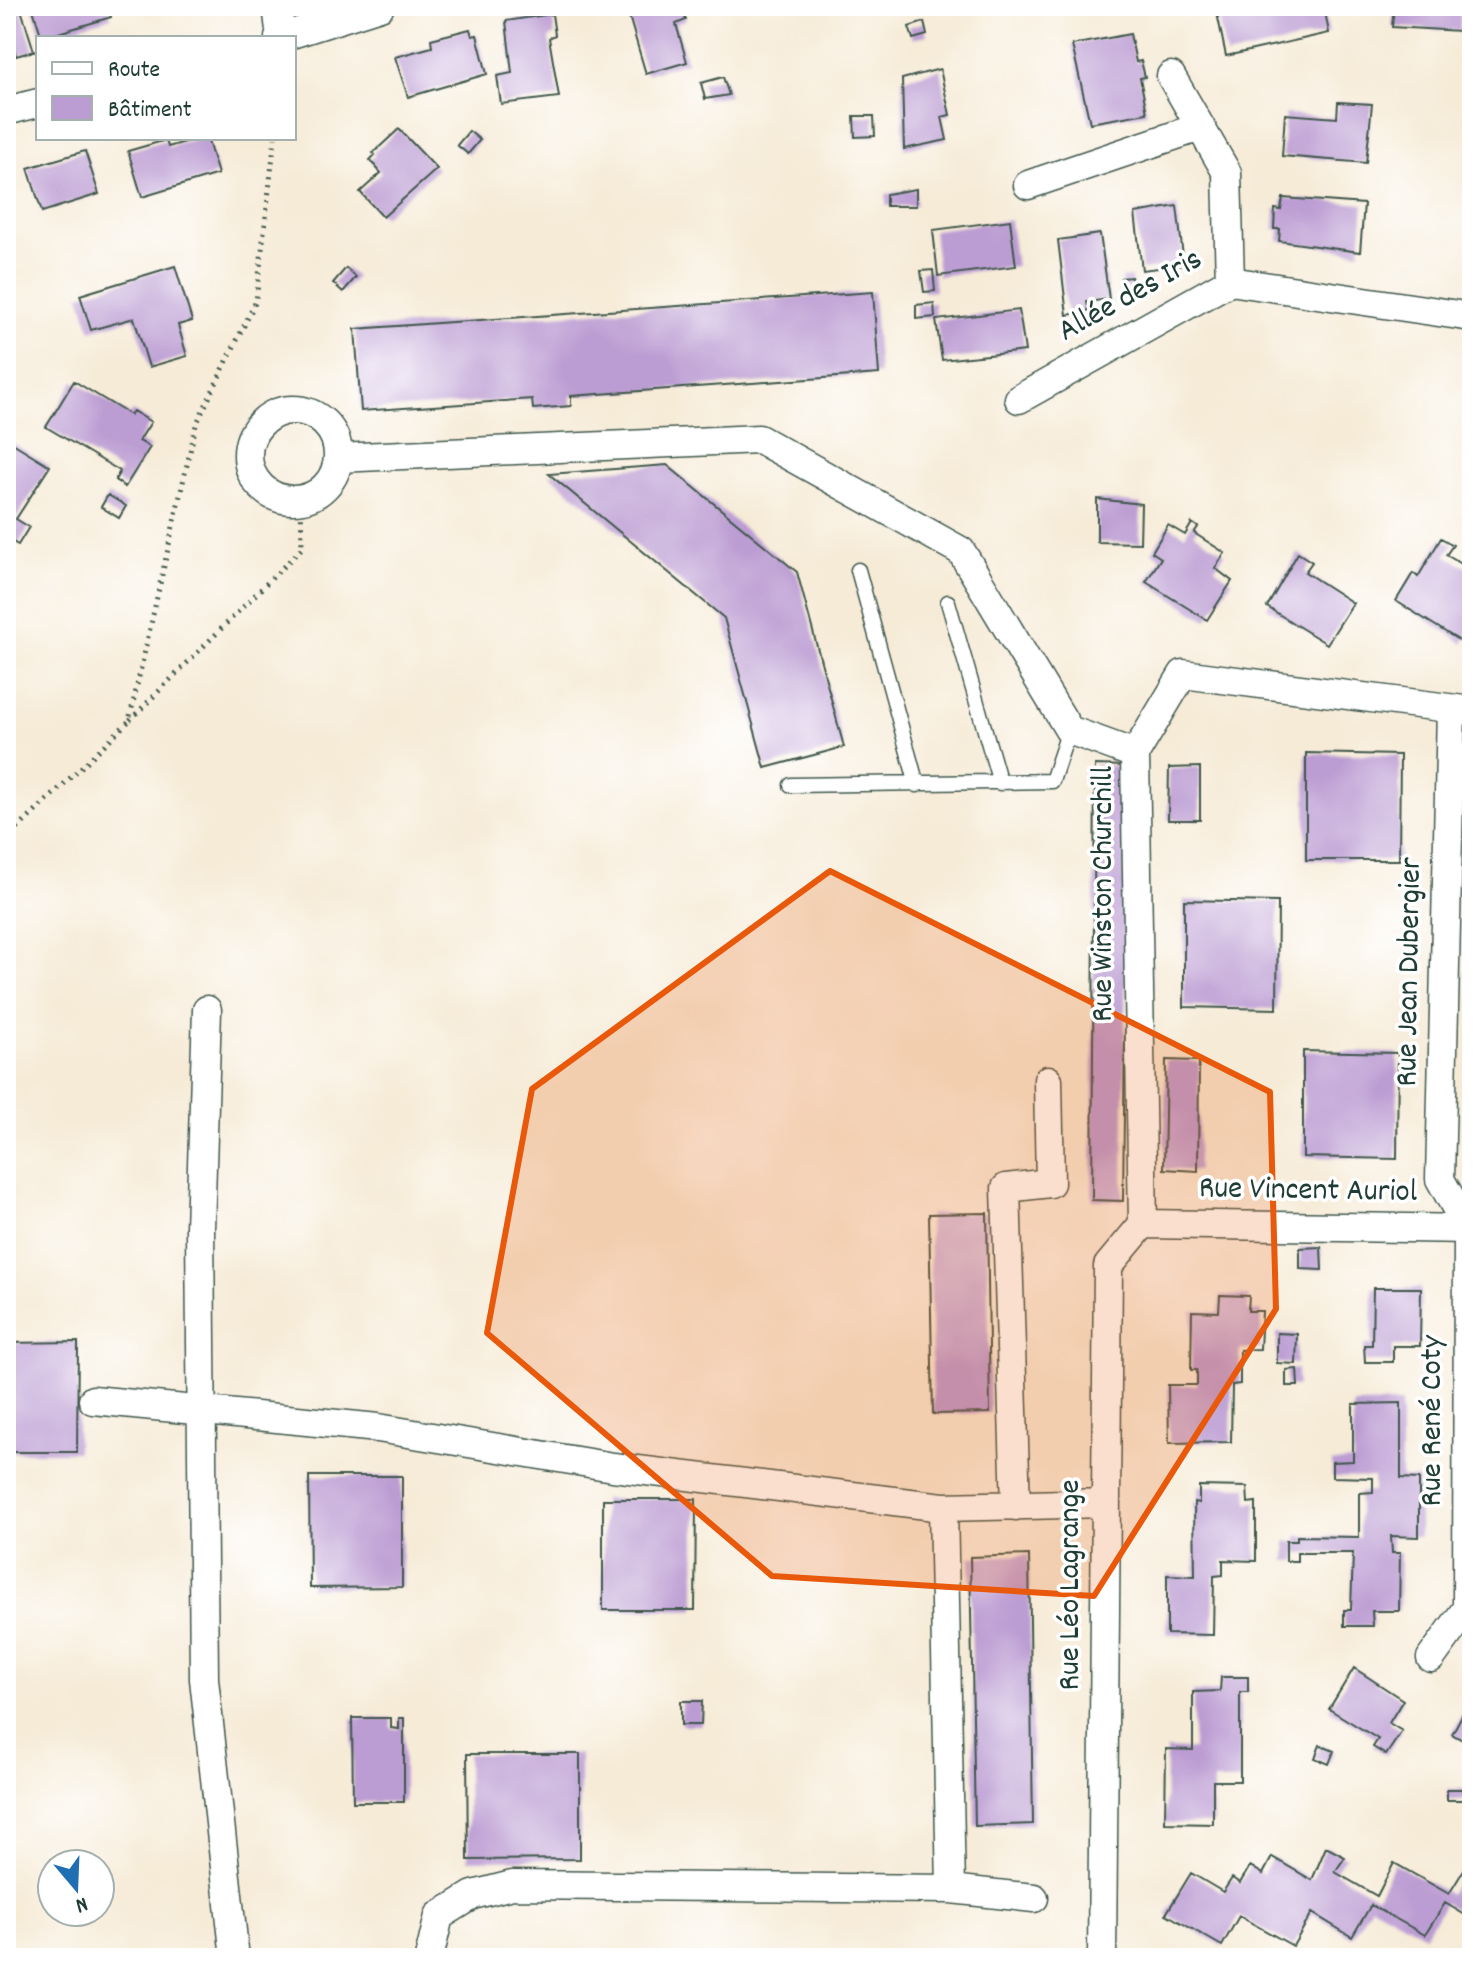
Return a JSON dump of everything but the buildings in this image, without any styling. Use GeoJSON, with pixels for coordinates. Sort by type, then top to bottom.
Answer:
{"type":"FeatureCollection","features":[{"type":"Feature","properties":{"kind":"street"},"geometry":{"type":"LineString","coordinates":[[277,6],[280,36]]}},
{"type":"Feature","properties":{"kind":"street"},"geometry":{"type":"LineString","coordinates":[[286,36],[380,6]]}},
{"type":"Feature","properties":{"kind":"street"},"geometry":{"type":"LineString","coordinates":[[1171,76],[1227,173],[1230,281]]}},
{"type":"Feature","properties":{"kind":"street"},"geometry":{"type":"LineString","coordinates":[[6,111],[36,104]]}},
{"type":"Feature","properties":{"kind":"street"},"geometry":{"type":"LineString","coordinates":[[1028,185],[1200,127]]}},
{"type":"Feature","properties":{"kind":"street","name":"Allée des Iris"},"geometry":{"type":"LineString","coordinates":[[1019,399],[1230,281],[1472,317]]}},
{"type":"Feature","properties":{"kind":"street"},"geometry":{"type":"LineString","coordinates":[[292,410],[320,418],[331,430],[338,458],[327,485],[301,500],[272,495],[252,475],[247,460],[248,445],[264,420],[292,410]]}},
{"type":"Feature","properties":{"kind":"street"},"geometry":{"type":"LineString","coordinates":[[338,458],[759,439],[961,551],[1069,730],[1135,754]]}},
{"type":"Feature","properties":{"kind":"street","name":"Rue Winston Churchill"},"geometry":{"type":"LineString","coordinates":[[1143,1224],[1135,754],[1183,674],[1462,710]]}},
{"type":"Feature","properties":{"kind":"street","name":"Rue Jean Dubergier"},"geometry":{"type":"LineString","coordinates":[[1462,710],[1440,1179],[1470,1229]]}},
{"type":"Feature","properties":{"kind":"street"},"geometry":{"type":"LineString","coordinates":[[207,1010],[200,1228],[204,1679],[235,1958]]}},
{"type":"Feature","properties":{"kind":"street"},"geometry":{"type":"LineString","coordinates":[[1016,1506],[1006,1188],[1050,1183],[1048,1080]]}},
{"type":"Feature","properties":{"kind":"street","name":"Rue Vincent Auriol"},"geometry":{"type":"LineString","coordinates":[[1143,1224],[1470,1229]]}},
{"type":"Feature","properties":{"kind":"street","name":"Rue Léo Lagrange"},"geometry":{"type":"LineString","coordinates":[[1102,1958],[1108,1266],[1143,1224]]}},
{"type":"Feature","properties":{"kind":"street","name":"Rue René Coty"},"geometry":{"type":"LineString","coordinates":[[1469,1608],[1470,1229]]}},
{"type":"Feature","properties":{"kind":"street"},"geometry":{"type":"LineString","coordinates":[[93,1400],[378,1428],[613,1467],[943,1507],[1106,1503]]}},
{"type":"Feature","properties":{"kind":"street"},"geometry":{"type":"LineString","coordinates":[[943,1507],[951,1889]]}},
{"type":"Feature","properties":{"kind":"street"},"geometry":{"type":"LineString","coordinates":[[1431,1658],[1469,1608]]}},
{"type":"Feature","properties":{"kind":"street"},"geometry":{"type":"LineString","coordinates":[[429,1958],[439,1916],[473,1895],[512,1885],[951,1889],[1034,1898]]}},
{"type":"Feature","properties":{"kind":"lane"},"geometry":{"type":"LineString","coordinates":[[858,570],[917,785]]}},
{"type":"Feature","properties":{"kind":"lane"},"geometry":{"type":"LineString","coordinates":[[948,602],[1000,783]]}},
{"type":"Feature","properties":{"kind":"lane"},"geometry":{"type":"LineString","coordinates":[[791,785],[1052,781],[1069,730]]}},
{"type":"Feature","properties":{"kind":"path"},"geometry":{"type":"LineString","coordinates":[[129,721],[196,425],[256,301],[275,140]]}},
{"type":"Feature","properties":{"kind":"path"},"geometry":{"type":"LineString","coordinates":[[6,840],[302,548],[301,500]]}},
{"type":"Feature","properties":{"kind":"highlighted area"},"geometry":{"type":"Polygon","coordinates":[[[830,871],[1270,1092],[1276,1309],[1094,1596],[772,1576],[487,1333],[532,1089],[830,871]]]}}]}
